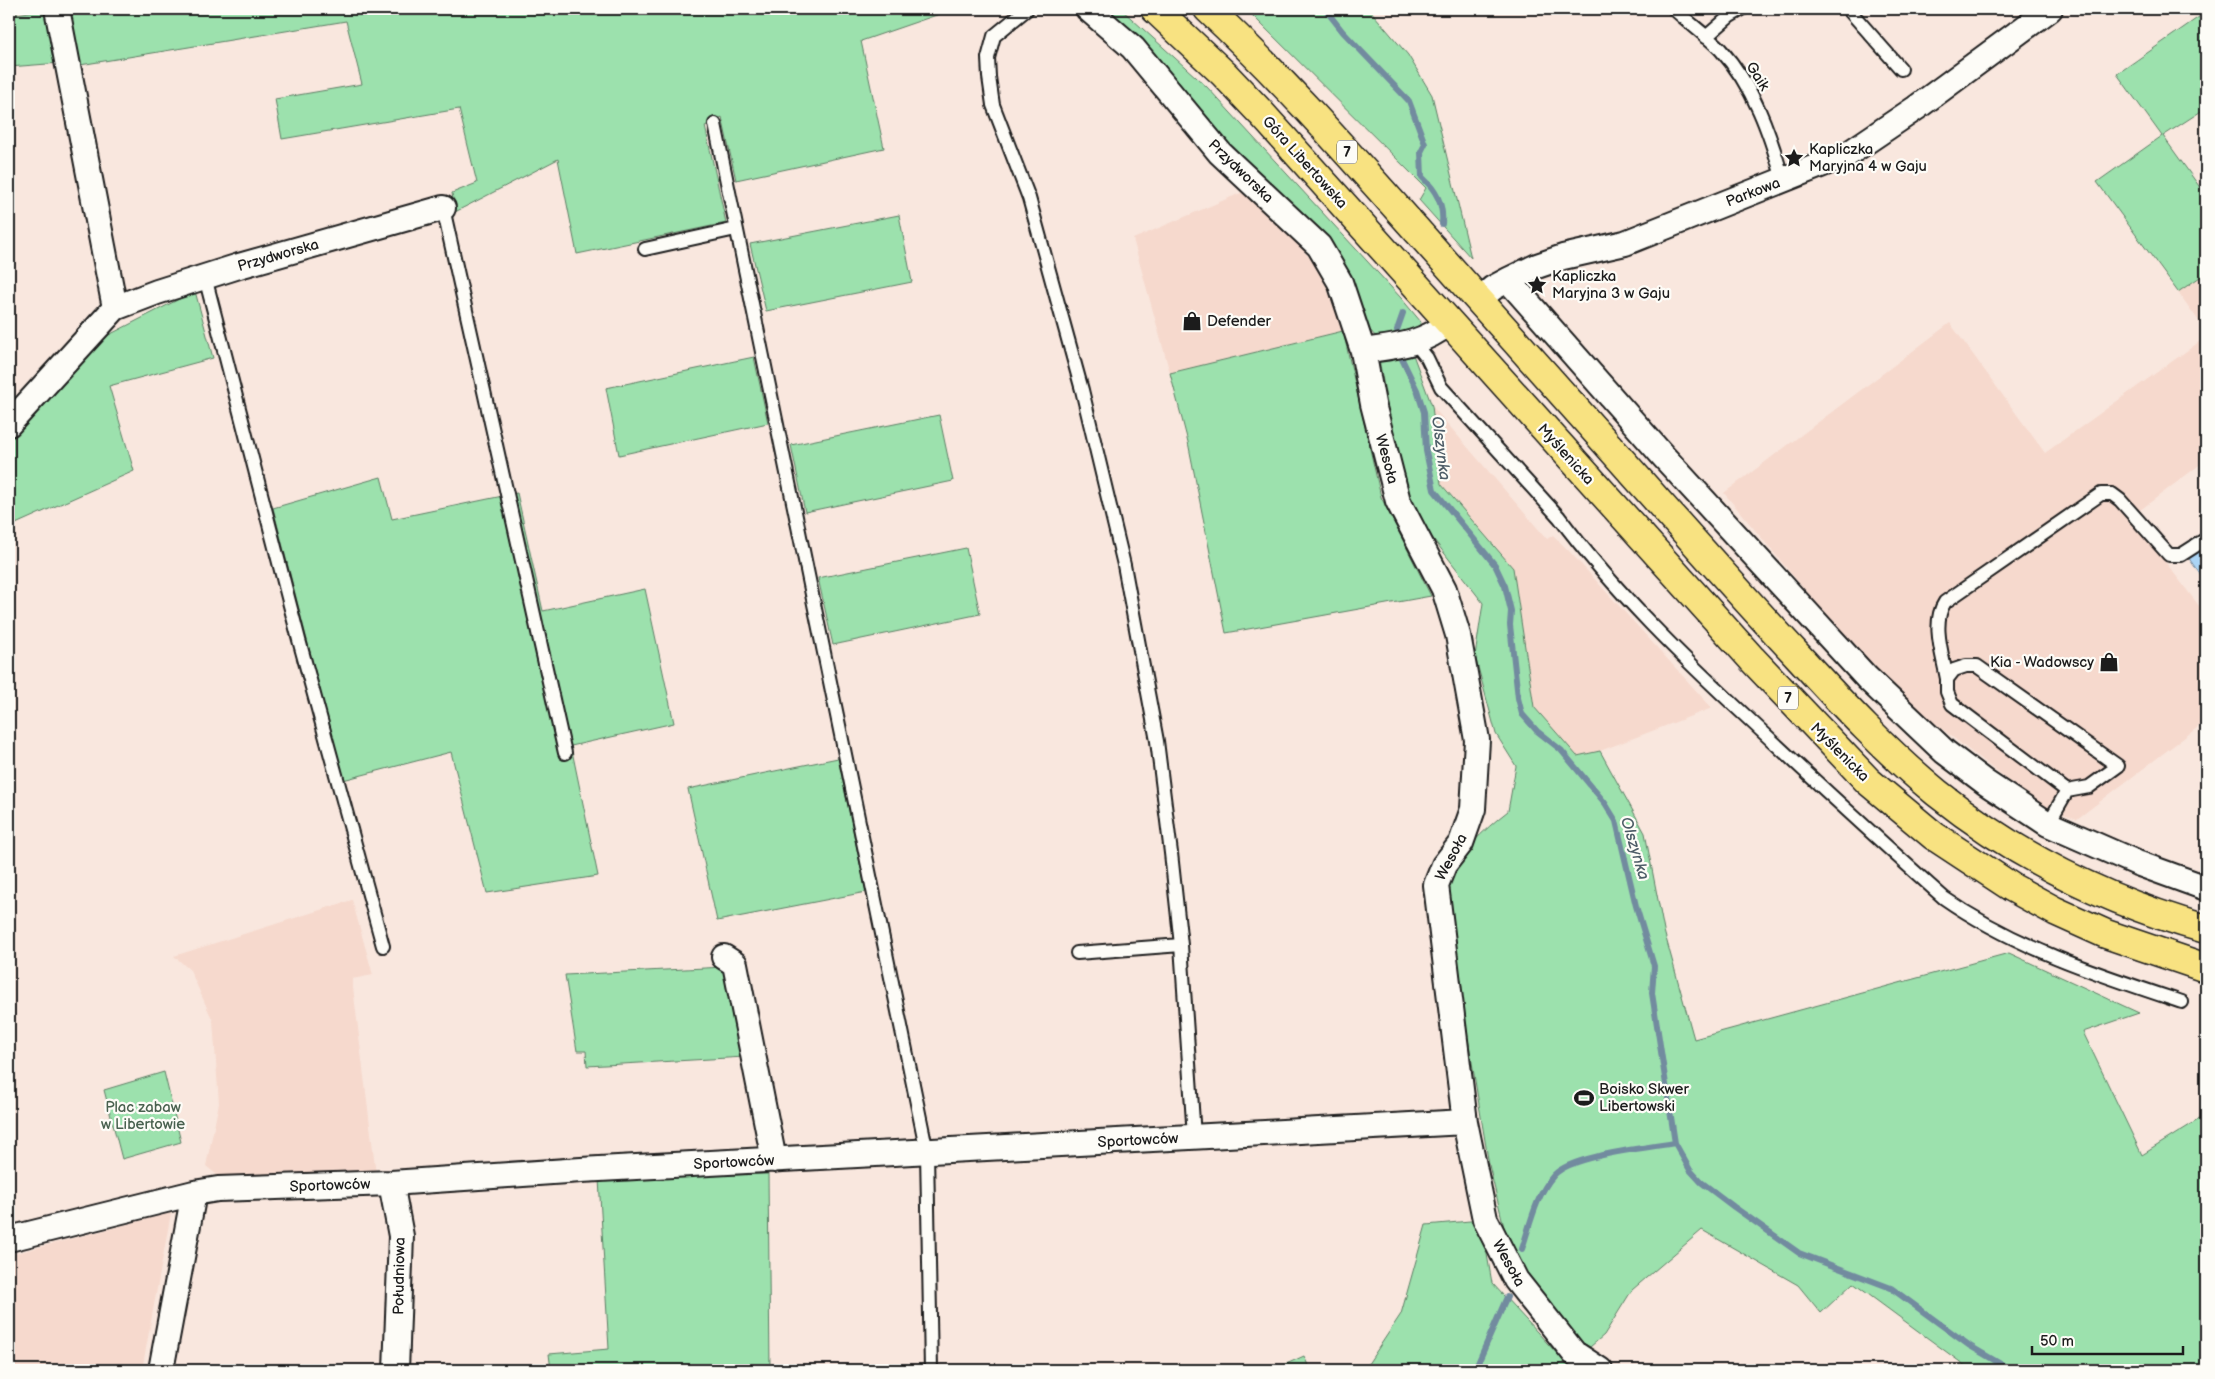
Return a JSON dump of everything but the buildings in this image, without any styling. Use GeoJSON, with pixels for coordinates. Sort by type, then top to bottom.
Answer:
{"type":"FeatureCollection","features":[{"type":"Feature","properties":{"kind":"highway","name":"Góra Libertowska"},"geometry":{"type":"LineString","coordinates":[[1155,9],[1261,113],[1449,323]]}},
{"type":"Feature","properties":{"kind":"highway","name":"7"},"geometry":{"type":"LineString","coordinates":[[1208,9],[1264,63],[1328,131],[1782,639],[1838,699],[1911,771],[1968,816],[2059,872],[2125,902],[2206,929]]}},
{"type":"Feature","properties":{"kind":"highway","name":"Myślenicka"},"geometry":{"type":"LineString","coordinates":[[1449,323],[1816,729],[1874,787],[1934,836],[2013,888],[2106,934],[2206,968]]}},
{"type":"Feature","properties":{"kind":"street"},"geometry":{"type":"LineString","coordinates":[[57,9],[115,308]]}},
{"type":"Feature","properties":{"kind":"street","name":"Przydworska"},"geometry":{"type":"LineString","coordinates":[[1088,9],[1133,48],[1149,65],[1220,153],[1319,246],[1340,282],[1363,351]]}},
{"type":"Feature","properties":{"kind":"street","name":"Parkowa"},"geometry":{"type":"LineString","coordinates":[[1479,300],[1492,288],[1537,266],[1563,257],[1625,243],[1848,154],[1916,108],[2050,9]]}},
{"type":"Feature","properties":{"kind":"street","name":"Przydworska"},"geometry":{"type":"LineString","coordinates":[[9,424],[115,308],[204,277],[443,208]]}},
{"type":"Feature","properties":{"kind":"street"},"geometry":{"type":"LineString","coordinates":[[1508,280],[1664,457],[1867,678],[1945,752],[1986,783],[2048,824],[2137,863],[2206,888]]}},
{"type":"Feature","properties":{"kind":"street"},"geometry":{"type":"LineString","coordinates":[[1363,351],[1415,343],[1436,334],[1449,323]]}},
{"type":"Feature","properties":{"kind":"street","name":"Wesoła"},"geometry":{"type":"LineString","coordinates":[[1363,351],[1373,404],[1398,501],[1444,589],[1458,635],[1477,740],[1473,809],[1461,843],[1444,865],[1436,885],[1465,1122],[1486,1219],[1516,1280],[1574,1353],[1600,1370]]}},
{"type":"Feature","properties":{"kind":"street"},"geometry":{"type":"LineString","coordinates":[[724,958],[735,964],[774,1160]]}},
{"type":"Feature","properties":{"kind":"street","name":"Sportowców"},"geometry":{"type":"LineString","coordinates":[[9,1239],[194,1193],[218,1189],[391,1183],[1465,1122]]}},
{"type":"Feature","properties":{"kind":"street","name":"Południowa"},"geometry":{"type":"LineString","coordinates":[[391,1183],[401,1236],[396,1370]]}},
{"type":"Feature","properties":{"kind":"street"},"geometry":{"type":"LineString","coordinates":[[162,1370],[194,1193]]}},
{"type":"Feature","properties":{"kind":"lane"},"geometry":{"type":"LineString","coordinates":[[1027,9],[994,36],[988,58],[993,105],[1031,207],[1082,390],[1124,565],[1157,741],[1181,945],[1194,1137]]}},
{"type":"Feature","properties":{"kind":"lane","name":"Gaik"},"geometry":{"type":"LineString","coordinates":[[1674,9],[1720,49],[1755,101],[1770,134],[1783,180]]}},
{"type":"Feature","properties":{"kind":"lane"},"geometry":{"type":"LineString","coordinates":[[1706,38],[1730,16],[1742,9]]}},
{"type":"Feature","properties":{"kind":"lane"},"geometry":{"type":"LineString","coordinates":[[1848,9],[1901,68]]}},
{"type":"Feature","properties":{"kind":"lane"},"geometry":{"type":"LineString","coordinates":[[715,124],[928,1152],[931,1370]]}},
{"type":"Feature","properties":{"kind":"lane"},"geometry":{"type":"LineString","coordinates":[[443,208],[565,753]]}},
{"type":"Feature","properties":{"kind":"lane"},"geometry":{"type":"LineString","coordinates":[[646,249],[736,229]]}},
{"type":"Feature","properties":{"kind":"lane"},"geometry":{"type":"LineString","coordinates":[[204,277],[299,640],[383,946]]}},
{"type":"Feature","properties":{"kind":"lane"},"geometry":{"type":"LineString","coordinates":[[1415,343],[1427,358],[1441,387],[1559,517],[1575,539],[1643,616],[1703,677],[1944,898],[1969,915],[2024,944],[2061,960],[2182,1002]]}},
{"type":"Feature","properties":{"kind":"lane"},"geometry":{"type":"LineString","coordinates":[[1947,679],[1954,670],[1976,666],[2118,766],[2089,787],[2067,791],[1952,704],[1947,692],[1947,679],[1938,618],[1945,602],[2101,494],[2112,494],[2120,500],[2169,555],[2181,555],[2206,539]]}},
{"type":"Feature","properties":{"kind":"lane"},"geometry":{"type":"LineString","coordinates":[[2048,824],[2067,791]]}},
{"type":"Feature","properties":{"kind":"lane"},"geometry":{"type":"LineString","coordinates":[[1077,953],[1181,945]]}},
{"type":"Feature","properties":{"kind":"shaded area"},"geometry":{"type":"Polygon","coordinates":[[[1250,189],[1321,271],[1343,331],[1170,373],[1133,239],[1250,189]]]}},
{"type":"Feature","properties":{"kind":"shaded area"},"geometry":{"type":"Polygon","coordinates":[[[2206,273],[2206,331],[2178,292],[2206,273]]]}},
{"type":"Feature","properties":{"kind":"shaded area"},"geometry":{"type":"Polygon","coordinates":[[[1950,323],[2045,453],[2206,337],[2206,460],[2131,517],[2206,615],[2206,721],[2077,819],[2039,805],[1881,681],[1724,493],[1950,323]]]}},
{"type":"Feature","properties":{"kind":"shaded area"},"geometry":{"type":"Polygon","coordinates":[[[1432,406],[1547,539],[1553,535],[1569,551],[1712,708],[1600,751],[1577,756],[1534,707],[1513,568],[1441,484],[1432,406]]]}},
{"type":"Feature","properties":{"kind":"shaded area"},"geometry":{"type":"Polygon","coordinates":[[[352,900],[373,975],[352,979],[376,1174],[222,1179],[206,1166],[219,1103],[213,1021],[190,970],[174,956],[352,900]]]}},
{"type":"Feature","properties":{"kind":"shaded area"},"geometry":{"type":"Polygon","coordinates":[[[171,1213],[142,1370],[9,1370],[9,1255],[171,1213]]]}},
{"type":"Feature","properties":{"kind":"green space"},"geometry":{"type":"Polygon","coordinates":[[[50,9],[60,63],[9,67],[9,15],[50,9]]]}},
{"type":"Feature","properties":{"kind":"green space"},"geometry":{"type":"Polygon","coordinates":[[[68,9],[954,9],[861,41],[884,148],[736,180],[722,117],[705,126],[726,223],[577,254],[558,159],[455,212],[452,193],[477,183],[459,109],[282,139],[275,99],[362,84],[346,21],[80,65],[68,9]]]}},
{"type":"Feature","properties":{"kind":"green space"},"geometry":{"type":"Polygon","coordinates":[[[1100,9],[1121,9],[1207,87],[1401,298],[1421,322],[1413,332],[1402,337],[1377,338],[1368,328],[1363,313],[1240,163],[1100,9]]]}},
{"type":"Feature","properties":{"kind":"green space"},"geometry":{"type":"Polygon","coordinates":[[[1246,9],[1369,9],[1408,55],[1432,95],[1471,258],[1419,200],[1426,188],[1246,9]]]}},
{"type":"Feature","properties":{"kind":"green space"},"geometry":{"type":"Polygon","coordinates":[[[2206,12],[2206,108],[2163,136],[2204,193],[2206,192],[2206,273],[2178,292],[2097,182],[2162,136],[2117,74],[2206,12]]]}},
{"type":"Feature","properties":{"kind":"green space"},"geometry":{"type":"Polygon","coordinates":[[[899,215],[912,282],[766,311],[750,244],[899,215]]]}},
{"type":"Feature","properties":{"kind":"green space"},"geometry":{"type":"Polygon","coordinates":[[[195,291],[213,358],[109,386],[134,471],[9,527],[9,438],[95,342],[195,291]]]}},
{"type":"Feature","properties":{"kind":"green space"},"geometry":{"type":"Polygon","coordinates":[[[1343,331],[1381,497],[1431,596],[1226,633],[1188,442],[1170,373],[1343,331]]]}},
{"type":"Feature","properties":{"kind":"green space"},"geometry":{"type":"Polygon","coordinates":[[[1412,352],[1432,406],[1441,484],[1513,568],[1534,707],[1577,756],[1600,751],[1645,833],[1664,931],[1694,1039],[2009,953],[2139,1013],[2083,1032],[2142,1155],[2206,1115],[2206,1370],[1971,1370],[1853,1283],[1821,1313],[1798,1285],[1702,1230],[1632,1290],[1604,1335],[1590,1347],[1572,1337],[1520,1272],[1509,1248],[1489,1165],[1442,881],[1472,843],[1508,811],[1516,766],[1496,734],[1475,656],[1483,603],[1417,518],[1396,454],[1379,359],[1412,352]]]}},
{"type":"Feature","properties":{"kind":"green space"},"geometry":{"type":"Polygon","coordinates":[[[754,357],[768,423],[619,455],[606,388],[754,357]]]}},
{"type":"Feature","properties":{"kind":"green space"},"geometry":{"type":"Polygon","coordinates":[[[939,415],[953,481],[805,512],[791,445],[939,415]]]}},
{"type":"Feature","properties":{"kind":"green space"},"geometry":{"type":"Polygon","coordinates":[[[381,477],[392,519],[517,493],[543,611],[645,589],[674,723],[571,746],[598,876],[487,893],[451,752],[343,780],[273,508],[381,477]]]}},
{"type":"Feature","properties":{"kind":"green space"},"geometry":{"type":"Polygon","coordinates":[[[966,548],[980,614],[833,645],[818,578],[966,548]]]}},
{"type":"Feature","properties":{"kind":"green space"},"geometry":{"type":"Polygon","coordinates":[[[838,758],[866,892],[717,921],[688,789],[838,758]]]}},
{"type":"Feature","properties":{"kind":"green space"},"geometry":{"type":"Polygon","coordinates":[[[725,967],[745,1057],[587,1066],[586,1051],[577,1051],[565,975],[725,967]]]}},
{"type":"Feature","properties":{"kind":"green space","name":"Plac zabaw w Libertowie"},"geometry":{"type":"Polygon","coordinates":[[[164,1072],[181,1142],[122,1159],[104,1090],[164,1072]]]}},
{"type":"Feature","properties":{"kind":"green space"},"geometry":{"type":"Polygon","coordinates":[[[768,1174],[770,1370],[551,1370],[549,1354],[609,1349],[599,1179],[768,1174]]]}},
{"type":"Feature","properties":{"kind":"green space"},"geometry":{"type":"Polygon","coordinates":[[[1481,1220],[1492,1283],[1572,1370],[1364,1370],[1401,1314],[1426,1225],[1481,1220]]]}},
{"type":"Feature","properties":{"kind":"green space"},"geometry":{"type":"Polygon","coordinates":[[[1304,1356],[1310,1370],[1273,1370],[1304,1356]]]}},
{"type":"Feature","properties":{"kind":"water"},"geometry":{"type":"Polygon","coordinates":[[[2206,543],[2206,583],[2188,557],[2206,543]]]}},
{"type":"Feature","properties":{"kind":"waterway","name":"Olszynka"},"geometry":{"type":"LineString","coordinates":[[1325,9],[1343,32],[1409,101],[1425,144],[1421,152],[1422,177],[1438,198],[1442,210],[1442,224]]}},
{"type":"Feature","properties":{"kind":"waterway","name":"Olszynka"},"geometry":{"type":"LineString","coordinates":[[1397,330],[1403,313]]}},
{"type":"Feature","properties":{"kind":"waterway","name":"Olszynka"},"geometry":{"type":"LineString","coordinates":[[1400,355],[1417,390],[1424,412],[1426,451],[1434,490],[1495,565],[1505,586],[1511,611],[1510,625],[1518,698],[1522,714],[1537,731],[1561,750],[1605,803],[1616,821],[1636,906],[1654,966],[1652,993],[1675,1143],[1690,1170],[1701,1182],[1799,1253],[1891,1288],[1970,1346],[2011,1370]]}},
{"type":"Feature","properties":{"kind":"waterway","name":"Olszynka"},"geometry":{"type":"LineString","coordinates":[[1522,1249],[1534,1210],[1543,1192],[1554,1175],[1563,1168],[1593,1157],[1675,1143]]}},
{"type":"Feature","properties":{"kind":"waterway","name":"Olszynka"},"geometry":{"type":"LineString","coordinates":[[1475,1370],[1507,1297]]}},
{"type":"Feature","properties":{"kind":"place","name":"Kapliczka Maryjna 4 w Gaju"},"geometry":{"type":"Point","coordinates":[1794,158]}},
{"type":"Feature","properties":{"kind":"place","name":"Kapliczka Maryjna 3 w Gaju"},"geometry":{"type":"Point","coordinates":[1537,285]}},
{"type":"Feature","properties":{"kind":"place","name":"Defender"},"geometry":{"type":"Point","coordinates":[1192,321]}},
{"type":"Feature","properties":{"kind":"place","name":"Kia - Wadowscy"},"geometry":{"type":"Point","coordinates":[2109,662]}},
{"type":"Feature","properties":{"kind":"place","name":"Boisko Skwer Libertowski"},"geometry":{"type":"Point","coordinates":[1584,1098]}}]}
